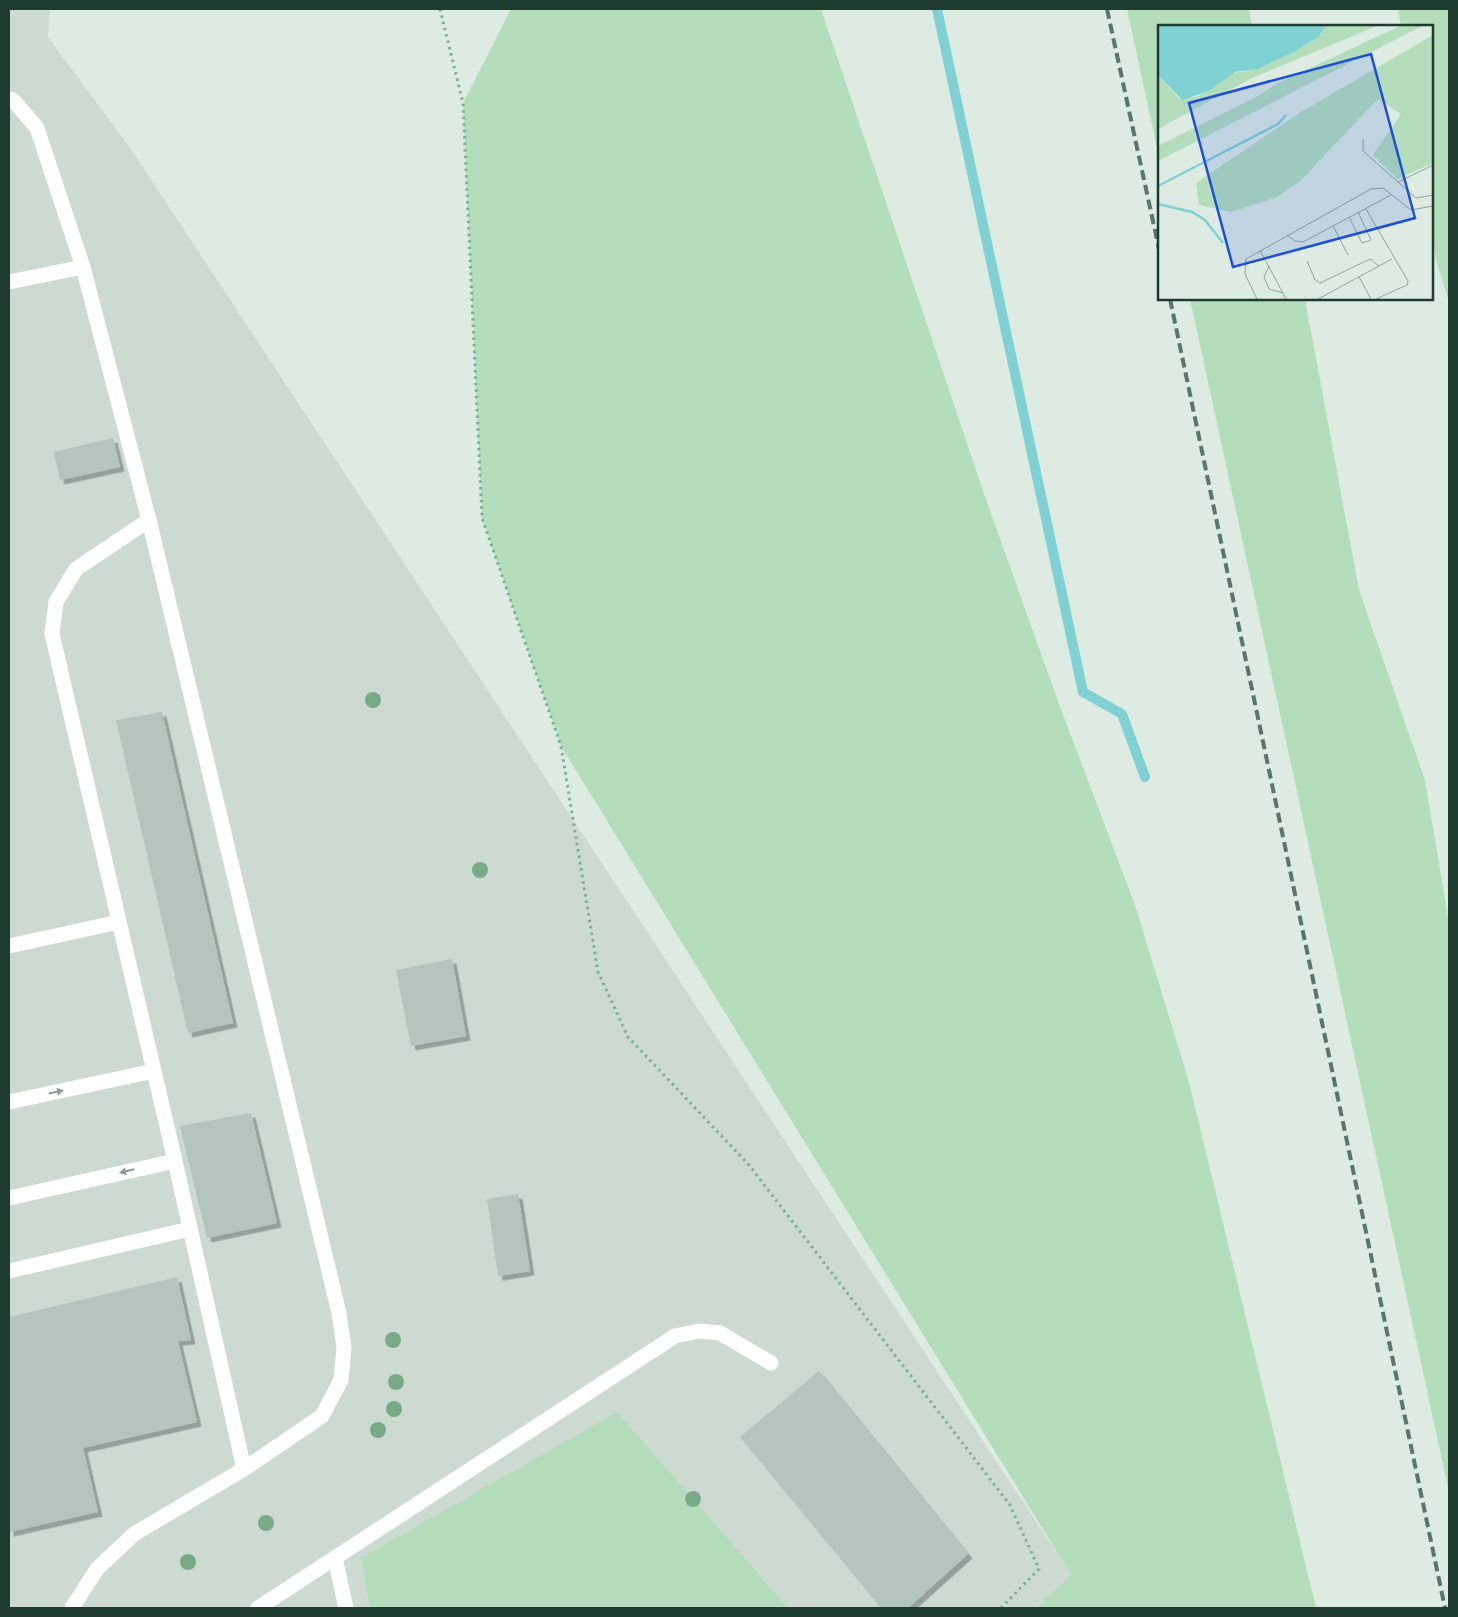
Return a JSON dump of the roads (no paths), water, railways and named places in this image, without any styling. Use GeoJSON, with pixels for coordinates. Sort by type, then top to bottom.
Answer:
{"type":"FeatureCollection","features":[{"type":"Feature","properties":{"kind":"lane"},"geometry":{"type":"LineString","coordinates":[[9,99],[13,100],[37,128],[83,267],[149,520],[336,1304],[344,1348],[340,1380],[322,1416],[244,1469],[134,1534],[97,1569],[72,1608]]}},
{"type":"Feature","properties":{"kind":"lane"},"geometry":{"type":"LineString","coordinates":[[9,282],[83,267]]}},
{"type":"Feature","properties":{"kind":"lane"},"geometry":{"type":"LineString","coordinates":[[149,520],[76,569],[56,602],[52,634],[175,1161],[244,1469]]}},
{"type":"Feature","properties":{"kind":"lane"},"geometry":{"type":"LineString","coordinates":[[9,946],[119,922]]}},
{"type":"Feature","properties":{"kind":"lane"},"geometry":{"type":"LineString","coordinates":[[9,1102],[154,1071]]}},
{"type":"Feature","properties":{"kind":"lane"},"geometry":{"type":"LineString","coordinates":[[9,1198],[175,1161]]}},
{"type":"Feature","properties":{"kind":"lane"},"geometry":{"type":"LineString","coordinates":[[9,1271],[190,1229]]}},
{"type":"Feature","properties":{"kind":"lane"},"geometry":{"type":"LineString","coordinates":[[258,1608],[675,1336],[699,1331],[720,1333],[771,1363]]}},
{"type":"Feature","properties":{"kind":"lane"},"geometry":{"type":"LineString","coordinates":[[335,1558],[346,1608]]}},
{"type":"Feature","properties":{"kind":"waterway"},"geometry":{"type":"LineString","coordinates":[[937,9],[1083,692],[1122,714],[1145,777]]}},
{"type":"Feature","properties":{"kind":"railway"},"geometry":{"type":"LineString","coordinates":[[1107,9],[1158,244]]}},
{"type":"Feature","properties":{"kind":"railway"},"geometry":{"type":"LineString","coordinates":[[1170,300],[1445,1608]]}}]}
